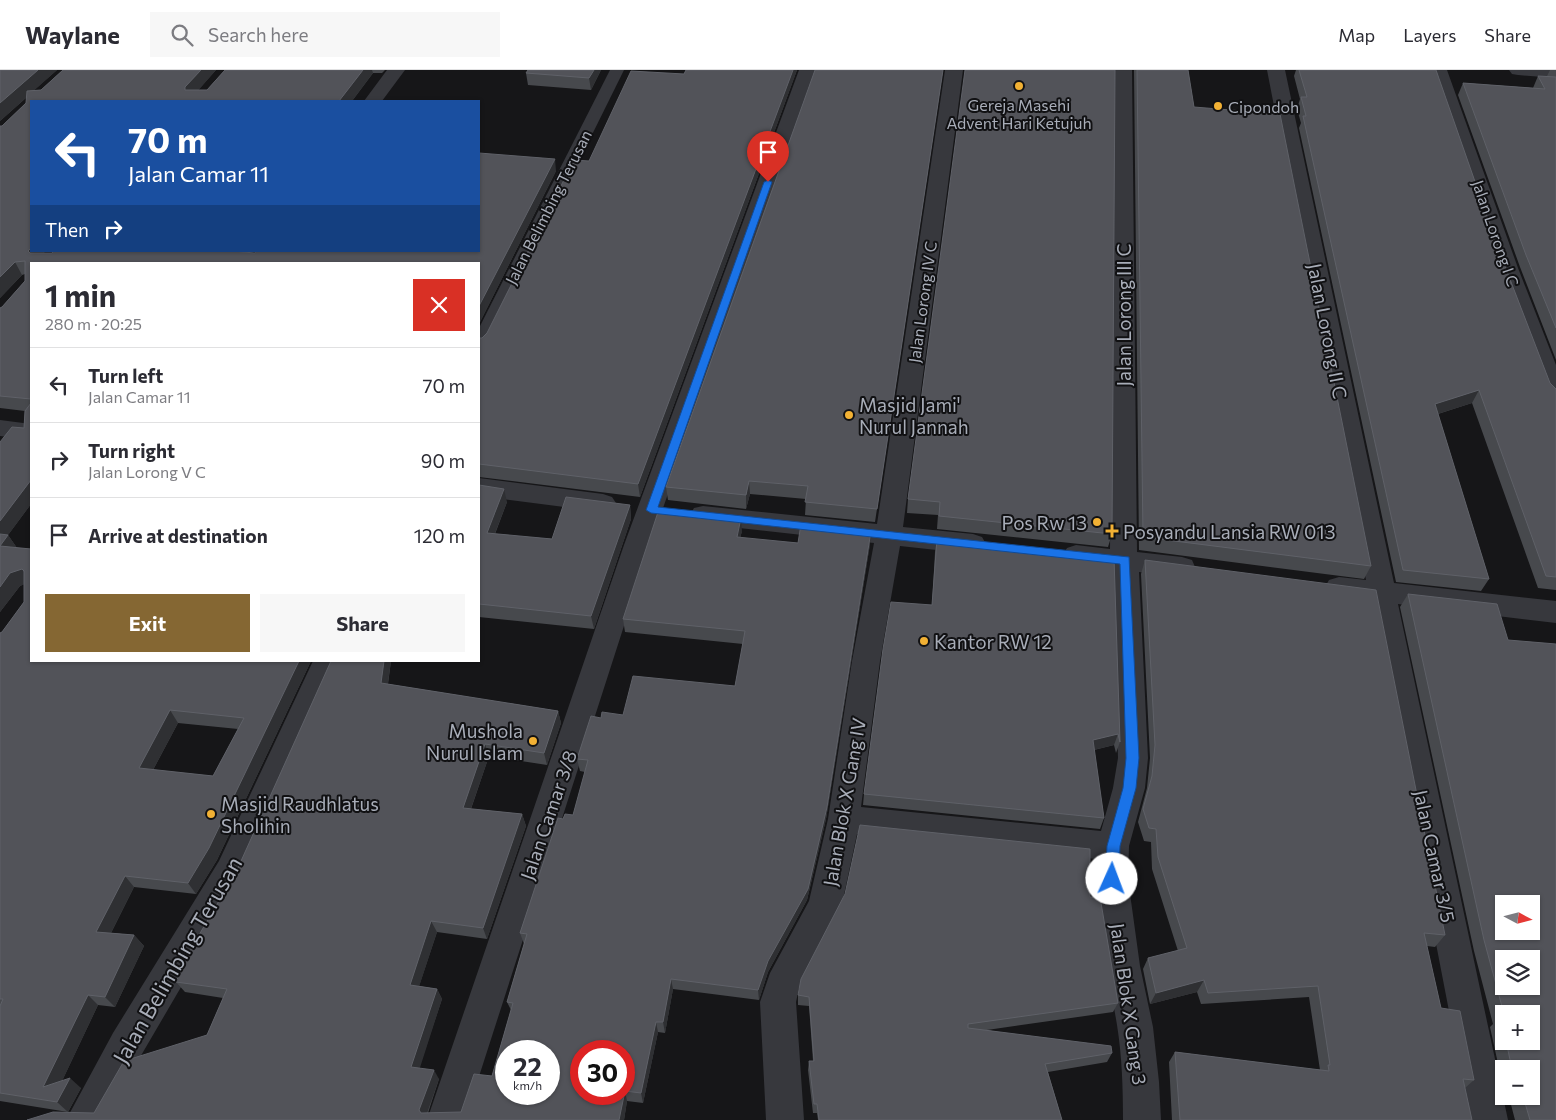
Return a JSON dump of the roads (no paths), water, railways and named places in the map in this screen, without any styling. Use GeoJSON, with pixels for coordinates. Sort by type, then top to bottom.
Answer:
{"type":"FeatureCollection","features":[{"type":"Feature","properties":{"kind":"street"},"geometry":{"type":"LineString","coordinates":[[374,100],[396,70]]}},
{"type":"Feature","properties":{"kind":"street","name":"Jalan Camar 3/8"},"geometry":{"type":"LineString","coordinates":[[446,1120],[638,545],[667,511],[808,70]]}},
{"type":"Feature","properties":{"kind":"street","name":"Jalan Lorong IV C"},"geometry":{"type":"LineString","coordinates":[[888,535],[894,509],[954,70]]}},
{"type":"Feature","properties":{"kind":"street","name":"Jalan Lorong III C"},"geometry":{"type":"LineString","coordinates":[[1123,70],[1123,533],[1125,560]]}},
{"type":"Feature","properties":{"kind":"street","name":"Jalan Lorong II C"},"geometry":{"type":"LineString","coordinates":[[1276,70],[1382,593]]}},
{"type":"Feature","properties":{"kind":"street","name":"Jalan Lorong I C"},"geometry":{"type":"LineString","coordinates":[[1438,70],[1507,268],[1556,395]]}},
{"type":"Feature","properties":{"kind":"street"},"geometry":{"type":"LineString","coordinates":[[1518,70],[1556,73]]}},
{"type":"Feature","properties":{"kind":"street"},"geometry":{"type":"LineString","coordinates":[[0,428],[30,432]]}},
{"type":"Feature","properties":{"kind":"street"},"geometry":{"type":"LineString","coordinates":[[480,487],[667,511],[999,547]]}},
{"type":"Feature","properties":{"kind":"street","name":"Jalan Blok X Gang IV"},"geometry":{"type":"LineString","coordinates":[[785,1120],[778,1002],[782,985],[825,904],[844,819],[866,661],[888,535]]}},
{"type":"Feature","properties":{"kind":"street"},"geometry":{"type":"LineString","coordinates":[[1047,552],[1202,570]]}},
{"type":"Feature","properties":{"kind":"street","name":"Jalan Blok X Gang 3"},"geometry":{"type":"LineString","coordinates":[[1125,560],[1133,758],[1129,788],[1113,846],[1112,879],[1123,966],[1135,1027],[1141,1082],[1142,1120]]}},
{"type":"Feature","properties":{"kind":"street"},"geometry":{"type":"LineString","coordinates":[[1316,584],[1556,612]]}},
{"type":"Feature","properties":{"kind":"street","name":"Jalan Camar 3/5"},"geometry":{"type":"LineString","coordinates":[[1382,593],[1489,1120]]}},
{"type":"Feature","properties":{"kind":"street","name":"Jalan Belimbing Terusan"},"geometry":{"type":"LineString","coordinates":[[85,1120],[126,1046],[231,870],[327,662]]}},
{"type":"Feature","properties":{"kind":"street"},"geometry":{"type":"LineString","coordinates":[[844,819],[1113,846]]}},
{"type":"Feature","properties":{"kind":"lane","name":"Jalan Belimbing Terusan"},"geometry":{"type":"LineString","coordinates":[[480,343],[617,70]]}},
{"type":"Feature","properties":{"kind":"place","name":"Gereja Masehi Advent Hari Ketujuh"},"geometry":{"type":"Point","coordinates":[1019,86]}},
{"type":"Feature","properties":{"kind":"place","name":"Cipondoh"},"geometry":{"type":"Point","coordinates":[1218,106]}},
{"type":"Feature","properties":{"kind":"place","name":"Masjid Jami' Nurul Jannah"},"geometry":{"type":"Point","coordinates":[849,415]}},
{"type":"Feature","properties":{"kind":"place","name":"Pos Rw 13"},"geometry":{"type":"Point","coordinates":[1097,522]}},
{"type":"Feature","properties":{"kind":"place","name":"Posyandu Lansia RW 013"},"geometry":{"type":"Point","coordinates":[1112,531]}},
{"type":"Feature","properties":{"kind":"place","name":"Kantor RW 12"},"geometry":{"type":"Point","coordinates":[924,641]}},
{"type":"Feature","properties":{"kind":"place","name":"Mushola Nurul Islam"},"geometry":{"type":"Point","coordinates":[533,741]}},
{"type":"Feature","properties":{"kind":"place","name":"Masjid Raudhlatus Sholihin"},"geometry":{"type":"Point","coordinates":[211,814]}}]}
